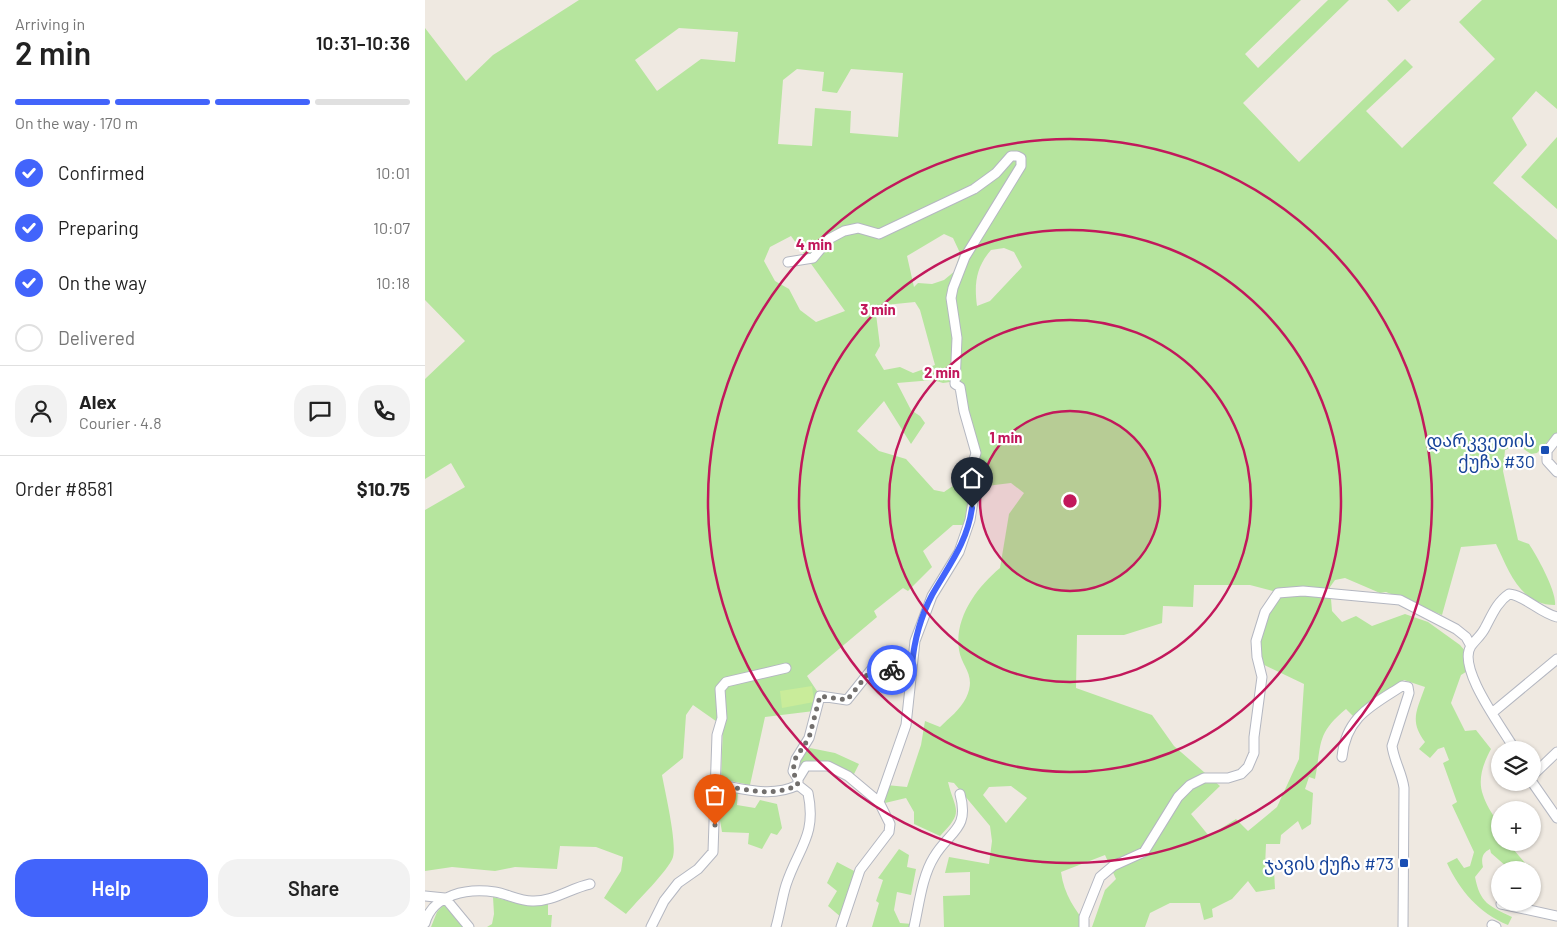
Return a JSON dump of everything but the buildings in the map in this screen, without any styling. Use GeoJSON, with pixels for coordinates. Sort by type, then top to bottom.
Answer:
{"type":"FeatureCollection","features":[{"type":"Feature","properties":{"kind":"street"},"geometry":{"type":"LineString","coordinates":[[788,262],[813,258],[829,239],[851,229],[858,228],[879,234],[974,189],[996,173],[1011,156],[1021,158],[1021,166],[965,257],[953,288],[951,298],[957,338],[955,384],[960,387],[965,414],[976,452],[970,473],[974,495],[973,504],[970,520],[959,552],[932,596],[915,641],[906,725],[879,802]]}},
{"type":"Feature","properties":{"kind":"street"},"geometry":{"type":"LineString","coordinates":[[1557,438],[1547,451],[1547,461],[1557,472]]}},
{"type":"Feature","properties":{"kind":"street"},"geometry":{"type":"LineString","coordinates":[[1084,927],[1084,917],[1100,877],[1113,866],[1144,852],[1178,797],[1190,785],[1204,778],[1227,778],[1241,774],[1248,767],[1255,753],[1254,736],[1262,677],[1257,657],[1256,641],[1265,612],[1278,593],[1303,591],[1400,600],[1456,629],[1466,637],[1471,646],[1471,670],[1477,688],[1509,741]]}},
{"type":"Feature","properties":{"kind":"street"},"geometry":{"type":"LineString","coordinates":[[1471,646],[1479,639],[1497,606],[1509,594],[1516,594],[1534,608],[1557,618]]}},
{"type":"Feature","properties":{"kind":"street"},"geometry":{"type":"LineString","coordinates":[[1492,713],[1557,659]]}},
{"type":"Feature","properties":{"kind":"street"},"geometry":{"type":"LineString","coordinates":[[776,927],[786,885],[811,825],[812,809],[809,793],[798,782],[793,771],[795,759],[809,738],[820,696],[847,700],[871,670],[889,671],[912,665]]}},
{"type":"Feature","properties":{"kind":"street"},"geometry":{"type":"LineString","coordinates":[[651,927],[664,901],[678,884],[699,869],[713,852],[717,735],[722,718],[720,689],[726,682],[786,668]]}},
{"type":"Feature","properties":{"kind":"street"},"geometry":{"type":"LineString","coordinates":[[1342,757],[1344,739],[1352,724],[1367,709],[1402,686],[1408,687],[1409,693],[1392,746],[1393,755],[1402,774],[1404,788],[1403,927]]}},
{"type":"Feature","properties":{"kind":"street"},"geometry":{"type":"LineString","coordinates":[[1541,768],[1557,752]]}},
{"type":"Feature","properties":{"kind":"street"},"geometry":{"type":"LineString","coordinates":[[716,784],[769,793],[785,792],[798,782],[807,766],[828,766],[848,776],[879,802],[887,814],[890,824],[889,832],[860,870],[841,927]]}},
{"type":"Feature","properties":{"kind":"street"},"geometry":{"type":"LineString","coordinates":[[1538,791],[1557,818]]}},
{"type":"Feature","properties":{"kind":"street"},"geometry":{"type":"LineString","coordinates":[[913,927],[934,857],[959,829],[963,818],[960,794]]}},
{"type":"Feature","properties":{"kind":"street"},"geometry":{"type":"LineString","coordinates":[[427,912],[445,898],[466,891],[493,892],[537,901],[590,884]]}},
{"type":"Feature","properties":{"kind":"street"},"geometry":{"type":"LineString","coordinates":[[425,896],[445,898],[469,927]]}},
{"type":"Feature","properties":{"kind":"street"},"geometry":{"type":"LineString","coordinates":[[425,902],[427,912],[425,923]]}},
{"type":"Feature","properties":{"kind":"street"},"geometry":{"type":"LineString","coordinates":[[1534,911],[1557,916]]}},
{"type":"Feature","properties":{"kind":"green space"},"geometry":{"type":"Polygon","coordinates":[[[579,0],[1301,0],[1245,54],[1258,68],[1328,0],[1349,0],[1243,103],[1299,162],[1405,59],[1413,67],[1366,111],[1402,148],[1495,59],[1459,22],[1482,0],[1557,0],[1557,109],[1536,91],[1512,118],[1527,145],[1493,183],[1557,240],[1557,435],[1550,439],[1537,453],[1531,454],[1518,445],[1505,450],[1503,471],[1518,540],[1529,544],[1537,557],[1550,583],[1555,605],[1543,603],[1524,593],[1511,575],[1496,544],[1461,547],[1442,615],[1386,592],[1380,593],[1345,578],[1335,580],[1330,587],[1332,611],[1342,622],[1356,616],[1372,626],[1405,614],[1428,622],[1460,645],[1466,652],[1469,670],[1461,675],[1451,703],[1465,731],[1476,730],[1491,749],[1481,777],[1481,789],[1491,811],[1491,851],[1515,851],[1523,861],[1500,861],[1491,853],[1490,849],[1484,854],[1482,859],[1483,867],[1475,877],[1480,893],[1491,905],[1491,911],[1499,911],[1512,917],[1508,925],[1488,914],[1471,900],[1458,883],[1447,863],[1457,858],[1464,868],[1470,866],[1474,852],[1452,805],[1457,802],[1443,763],[1449,760],[1444,747],[1438,749],[1430,758],[1419,749],[1425,742],[1417,728],[1416,715],[1425,687],[1404,680],[1353,716],[1346,709],[1329,725],[1322,740],[1315,779],[1309,777],[1305,789],[1313,793],[1311,824],[1302,830],[1298,821],[1281,835],[1280,844],[1266,844],[1265,867],[1274,870],[1275,889],[1256,892],[1248,881],[1232,899],[1212,909],[1213,917],[1204,920],[1200,903],[1170,903],[1150,913],[1145,927],[1092,927],[1105,890],[1116,879],[1105,855],[1061,872],[1067,895],[1088,927],[944,927],[943,896],[970,895],[970,872],[945,873],[949,857],[989,864],[992,841],[990,826],[954,783],[948,782],[956,810],[953,821],[940,836],[914,824],[914,812],[906,798],[885,803],[886,785],[907,787],[921,745],[925,721],[940,727],[958,710],[966,698],[970,683],[968,672],[959,650],[960,626],[969,604],[983,584],[1000,568],[1009,514],[1024,493],[1011,483],[978,487],[974,470],[979,459],[978,450],[957,381],[943,383],[933,380],[897,383],[911,410],[920,416],[925,423],[911,444],[884,401],[857,431],[879,451],[906,459],[934,490],[944,492],[966,477],[968,504],[964,525],[953,525],[923,551],[932,567],[908,591],[903,588],[874,611],[877,617],[807,676],[817,691],[814,711],[765,717],[750,785],[721,779],[723,726],[693,705],[686,715],[683,758],[662,775],[672,829],[673,857],[659,878],[626,914],[604,898],[621,871],[623,857],[596,847],[560,846],[557,869],[515,867],[495,871],[452,867],[425,871],[425,510],[465,487],[451,463],[425,479],[425,379],[465,341],[425,300],[425,28],[466,81],[493,55],[579,0]],[[679,28],[635,60],[657,91],[701,59],[735,62],[738,32],[679,28]],[[797,69],[783,80],[778,144],[812,146],[815,108],[851,111],[850,133],[898,137],[903,73],[851,69],[837,93],[822,91],[824,72],[797,69]],[[944,234],[907,256],[914,287],[918,283],[932,284],[944,280],[955,271],[960,253],[953,238],[944,234]],[[791,236],[770,247],[764,261],[775,281],[789,289],[800,310],[816,322],[845,311],[791,236]],[[1004,248],[991,250],[982,263],[977,276],[977,306],[990,301],[1022,267],[1014,252],[1004,248]],[[915,302],[875,306],[880,346],[875,355],[884,370],[900,367],[913,373],[935,365],[920,310],[915,302]],[[1194,585],[1193,607],[1163,606],[1162,623],[1124,635],[1077,635],[1076,688],[1152,715],[1174,746],[1220,786],[1191,814],[1209,836],[1236,819],[1248,831],[1277,807],[1299,759],[1304,684],[1254,660],[1273,591],[1250,585],[1194,585]],[[1011,786],[989,787],[983,795],[1006,823],[1027,798],[1011,786]]]}},
{"type":"Feature","properties":{"kind":"green space"},"geometry":{"type":"Polygon","coordinates":[[[1387,0],[1411,0],[1398,12],[1387,0]]]}},
{"type":"Feature","properties":{"kind":"green space"},"geometry":{"type":"Polygon","coordinates":[[[1557,137],[1557,209],[1521,177],[1557,137]]]}},
{"type":"Feature","properties":{"kind":"green space"},"geometry":{"type":"Polygon","coordinates":[[[812,686],[814,702],[782,708],[780,691],[812,686]]]}},
{"type":"Feature","properties":{"kind":"green space"},"geometry":{"type":"Polygon","coordinates":[[[810,748],[835,753],[859,764],[853,776],[831,764],[819,762],[812,764],[797,774],[802,754],[810,748]]]}},
{"type":"Feature","properties":{"kind":"green space"},"geometry":{"type":"Polygon","coordinates":[[[724,788],[738,791],[737,805],[755,808],[760,800],[777,804],[782,828],[777,835],[771,833],[762,849],[748,844],[749,833],[722,832],[716,797],[718,791],[724,788]]]}},
{"type":"Feature","properties":{"kind":"green space"},"geometry":{"type":"Polygon","coordinates":[[[899,849],[909,855],[907,867],[916,869],[911,895],[897,892],[894,910],[900,923],[912,924],[911,927],[872,927],[879,903],[876,901],[883,880],[878,878],[899,849]]]}},
{"type":"Feature","properties":{"kind":"green space"},"geometry":{"type":"Polygon","coordinates":[[[837,862],[856,872],[842,918],[828,906],[837,891],[827,883],[837,862]]]}},
{"type":"Feature","properties":{"kind":"green space"},"geometry":{"type":"Polygon","coordinates":[[[493,897],[530,906],[548,903],[548,915],[552,915],[551,927],[487,927],[492,924],[494,914],[493,897]]]}},
{"type":"Feature","properties":{"kind":"green space"},"geometry":{"type":"Polygon","coordinates":[[[445,903],[466,927],[431,927],[437,912],[445,903]]]}},
{"type":"Feature","properties":{"kind":"way so far"},"geometry":{"type":"LineString","coordinates":[[715,825],[714,802],[716,784],[769,793],[785,792],[798,785],[798,779],[793,771],[795,759],[809,738],[820,696],[847,700],[871,670],[892,670]]}},
{"type":"Feature","properties":{"kind":"place","name":"დარკვეთის ქუჩა #30"},"geometry":{"type":"Point","coordinates":[1545,450]}},
{"type":"Feature","properties":{"kind":"place","name":"ჯავის ქუჩა #73"},"geometry":{"type":"Point","coordinates":[1404,863]}},
{"type":"Feature","properties":{"kind":"route"},"geometry":{"type":"LineString","coordinates":[[892,670],[912,665],[915,641],[932,596],[959,552],[972,508]]}}]}
